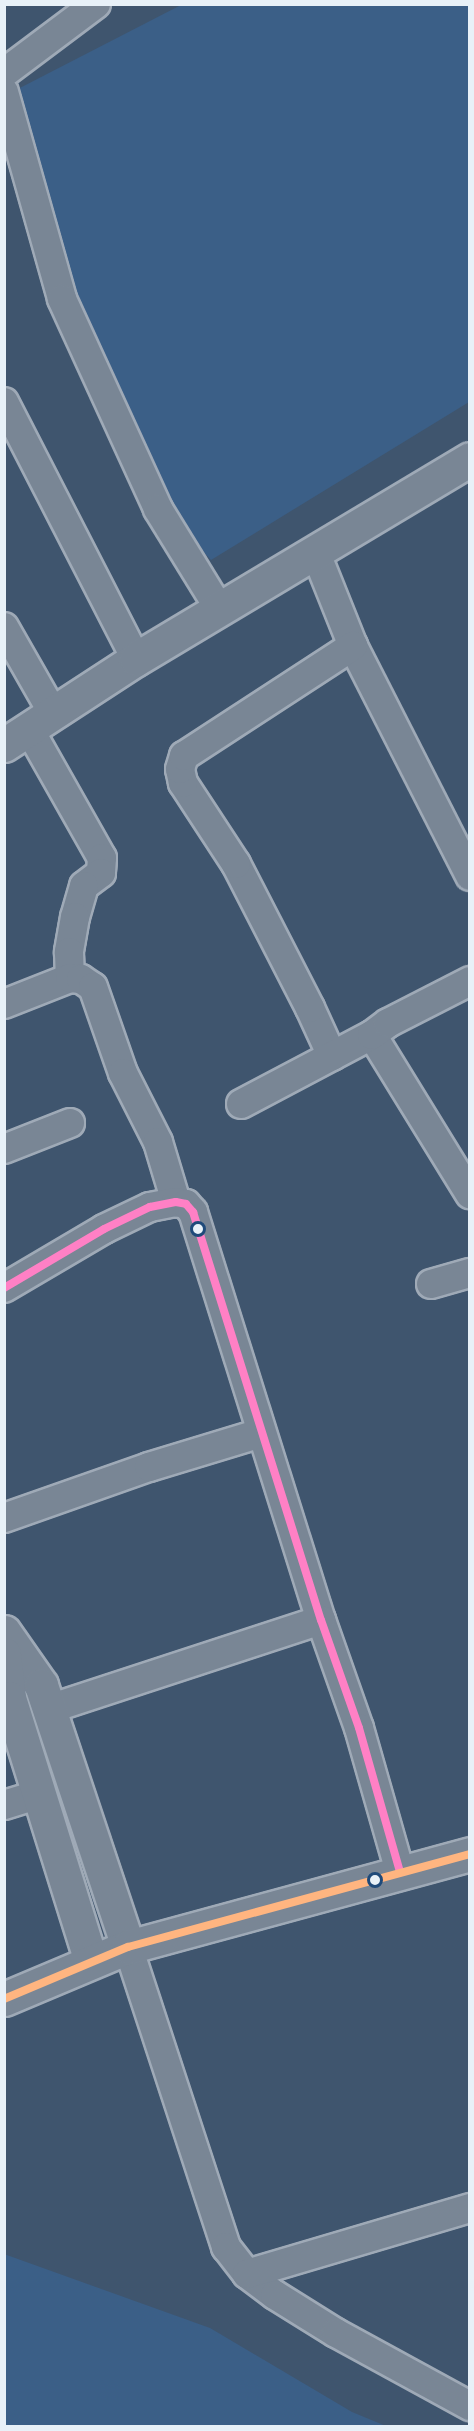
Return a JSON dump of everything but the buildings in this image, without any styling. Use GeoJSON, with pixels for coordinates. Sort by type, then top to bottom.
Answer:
{"type":"FeatureCollection","features":[{"type":"Feature","properties":{"kind":"main road"},"geometry":{"type":"LineString","coordinates":[[29,729],[136,658],[470,459]]}},
{"type":"Feature","properties":{"kind":"main road"},"geometry":{"type":"LineString","coordinates":[[4,1632],[41,1685],[128,1947]]}},
{"type":"Feature","properties":{"kind":"main road"},"geometry":{"type":"LineString","coordinates":[[4,1654],[9,1698],[91,1961]]}},
{"type":"Feature","properties":{"kind":"main road"},"geometry":{"type":"LineString","coordinates":[[4,1999],[128,1947],[470,1854]]}},
{"type":"Feature","properties":{"kind":"street"},"geometry":{"type":"LineString","coordinates":[[4,74],[96,4]]}},
{"type":"Feature","properties":{"kind":"street"},"geometry":{"type":"LineString","coordinates":[[4,92],[62,299],[158,509],[219,608]]}},
{"type":"Feature","properties":{"kind":"street"},"geometry":{"type":"LineString","coordinates":[[4,402],[136,658]]}},
{"type":"Feature","properties":{"kind":"street"},"geometry":{"type":"LineString","coordinates":[[315,551],[353,646],[470,876]]}},
{"type":"Feature","properties":{"kind":"street"},"geometry":{"type":"LineString","coordinates":[[4,627],[29,729],[102,858],[101,873],[84,886],[75,917],[69,952],[70,978]]}},
{"type":"Feature","properties":{"kind":"street"},"geometry":{"type":"LineString","coordinates":[[332,1056],[236,864],[183,783],[180,770],[184,756],[353,646]]}},
{"type":"Feature","properties":{"kind":"street"},"geometry":{"type":"LineString","coordinates":[[4,1004],[70,978],[81,979],[93,987],[123,1073],[158,1142],[177,1202]]}},
{"type":"Feature","properties":{"kind":"street"},"geometry":{"type":"LineString","coordinates":[[241,1104],[372,1035],[387,1023],[470,981]]}},
{"type":"Feature","properties":{"kind":"street"},"geometry":{"type":"LineString","coordinates":[[372,1035],[470,1194]]}},
{"type":"Feature","properties":{"kind":"street"},"geometry":{"type":"LineString","coordinates":[[4,1149],[70,1123]]}},
{"type":"Feature","properties":{"kind":"street"},"geometry":{"type":"LineString","coordinates":[[4,1288],[104,1229],[150,1207],[177,1202],[186,1204],[193,1212],[321,1620],[359,1728],[400,1872]]}},
{"type":"Feature","properties":{"kind":"street"},"geometry":{"type":"LineString","coordinates":[[431,1284],[470,1274]]}},
{"type":"Feature","properties":{"kind":"street"},"geometry":{"type":"LineString","coordinates":[[4,1518],[138,1470],[261,1433]]}},
{"type":"Feature","properties":{"kind":"street"},"geometry":{"type":"LineString","coordinates":[[49,1709],[321,1620]]}},
{"type":"Feature","properties":{"kind":"street"},"geometry":{"type":"LineString","coordinates":[[4,1805],[39,1794]]}},
{"type":"Feature","properties":{"kind":"street"},"geometry":{"type":"LineString","coordinates":[[128,1947],[226,2247],[247,2274],[275,2295],[336,2333],[470,2406]]}},
{"type":"Feature","properties":{"kind":"street"},"geometry":{"type":"LineString","coordinates":[[247,2274],[470,2208]]}},
{"type":"Feature","properties":{"kind":"shaded area"},"geometry":{"type":"Polygon","coordinates":[[[181,5],[469,5],[469,402],[211,560],[164,510],[74,293],[14,91],[181,5]]]}},
{"type":"Feature","properties":{"kind":"shaded area"},"geometry":{"type":"Polygon","coordinates":[[[4,2254],[210,2328],[352,2412],[386,2426],[5,2426],[4,2254]]]}},
{"type":"Feature","properties":{"kind":"transit line"},"geometry":{"type":"LineString","coordinates":[[4,1288],[104,1229],[150,1207],[176,1202],[186,1204],[193,1212],[321,1620],[359,1728],[400,1872]]}},
{"type":"Feature","properties":{"kind":"transit line"},"geometry":{"type":"LineString","coordinates":[[4,1999],[128,1947],[470,1854]]}}]}
